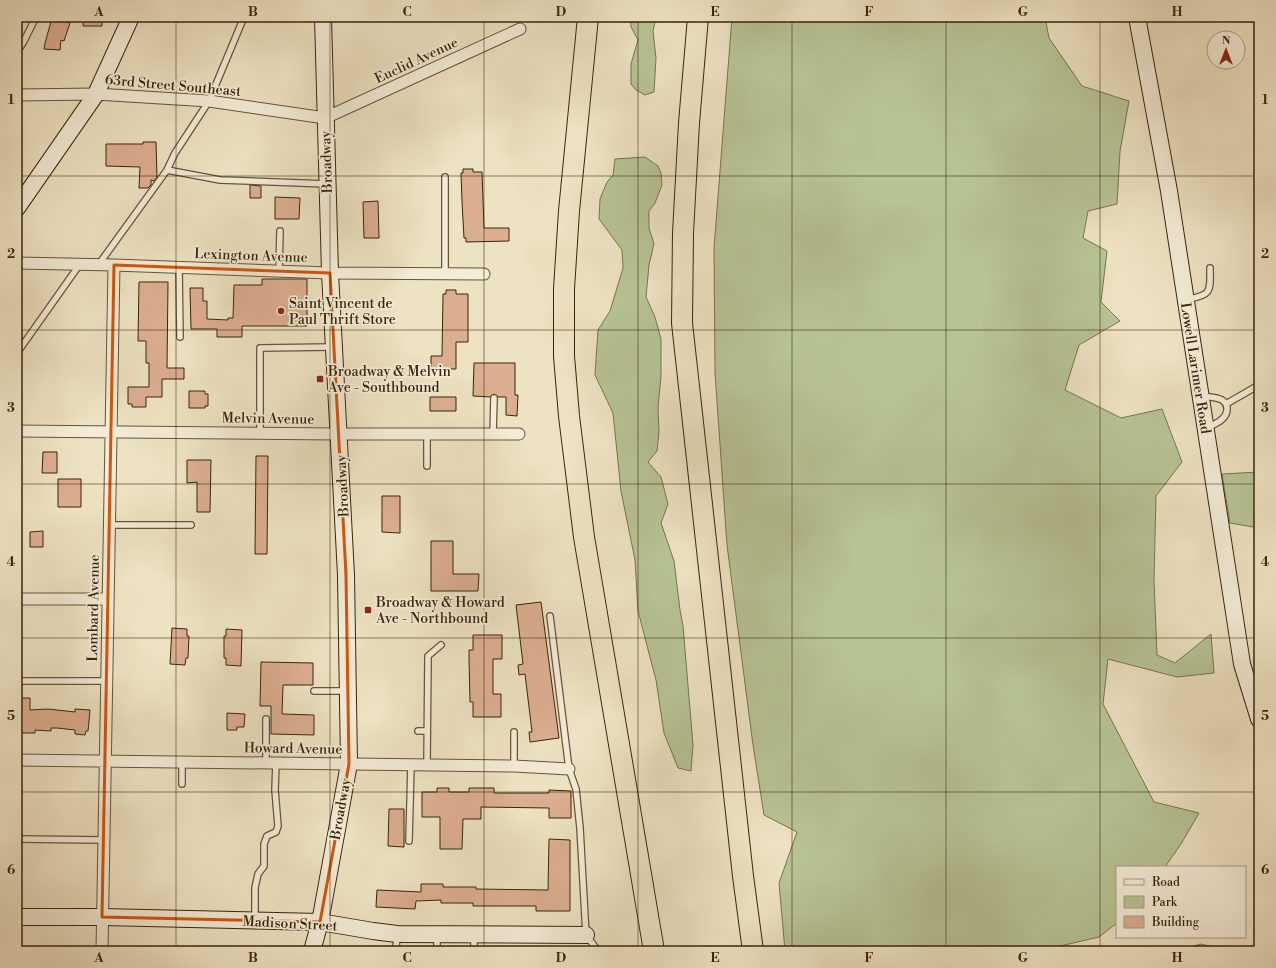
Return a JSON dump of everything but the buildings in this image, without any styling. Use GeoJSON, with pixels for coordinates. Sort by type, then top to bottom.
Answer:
{"type":"FeatureCollection","features":[{"type":"Feature","properties":{"kind":"highway"},"geometry":{"type":"LineString","coordinates":[[588,17],[569,210],[564,288],[564,356],[569,416],[584,537],[654,951]]}},
{"type":"Feature","properties":{"kind":"highway"},"geometry":{"type":"LineString","coordinates":[[698,17],[689,123],[683,233],[682,323],[743,876],[753,951]]}},
{"type":"Feature","properties":{"kind":"street"},"geometry":{"type":"LineString","coordinates":[[17,208],[96,94],[131,17]]}},
{"type":"Feature","properties":{"kind":"street","name":"Broadway"},"geometry":{"type":"LineString","coordinates":[[312,951],[320,922],[348,764],[346,575],[330,273],[323,17]]}},
{"type":"Feature","properties":{"kind":"street","name":"Lowell Larimer Road"},"geometry":{"type":"LineString","coordinates":[[1137,17],[1169,191],[1242,664],[1254,685],[1259,718]]}},
{"type":"Feature","properties":{"kind":"street","name":"Euclid Avenue"},"geometry":{"type":"LineString","coordinates":[[325,118],[520,29]]}},
{"type":"Feature","properties":{"kind":"street","name":"63rd Street Southeast"},"geometry":{"type":"LineString","coordinates":[[17,95],[96,94],[209,101],[325,118]]}},
{"type":"Feature","properties":{"kind":"street","name":"Lexington Avenue"},"geometry":{"type":"LineString","coordinates":[[17,263],[180,267],[330,273],[484,274]]}},
{"type":"Feature","properties":{"kind":"street","name":"Lombard Avenue"},"geometry":{"type":"LineString","coordinates":[[102,951],[114,265]]}},
{"type":"Feature","properties":{"kind":"street","name":"Melvin Avenue"},"geometry":{"type":"LineString","coordinates":[[17,430],[339,434],[519,434]]}},
{"type":"Feature","properties":{"kind":"street"},"geometry":{"type":"LineString","coordinates":[[17,599],[107,599]]}},
{"type":"Feature","properties":{"kind":"street","name":"Howard Avenue"},"geometry":{"type":"LineString","coordinates":[[17,760],[514,766],[569,769]]}},
{"type":"Feature","properties":{"kind":"street","name":"Madison Street"},"geometry":{"type":"LineString","coordinates":[[17,917],[102,917],[320,922],[373,932],[396,941],[437,934],[586,935]]}},
{"type":"Feature","properties":{"kind":"lane"},"geometry":{"type":"LineString","coordinates":[[17,52],[36,17]]}},
{"type":"Feature","properties":{"kind":"lane"},"geometry":{"type":"LineString","coordinates":[[98,265],[167,170],[175,153],[209,101],[244,17]]}},
{"type":"Feature","properties":{"kind":"lane"},"geometry":{"type":"LineString","coordinates":[[167,170],[220,180],[327,184]]}},
{"type":"Feature","properties":{"kind":"lane"},"geometry":{"type":"LineString","coordinates":[[445,177],[445,273]]}},
{"type":"Feature","properties":{"kind":"lane"},"geometry":{"type":"LineString","coordinates":[[279,271],[280,230]]}},
{"type":"Feature","properties":{"kind":"lane"},"geometry":{"type":"LineString","coordinates":[[17,353],[80,264]]}},
{"type":"Feature","properties":{"kind":"lane"},"geometry":{"type":"LineString","coordinates":[[180,267],[180,337]]}},
{"type":"Feature","properties":{"kind":"lane"},"geometry":{"type":"LineString","coordinates":[[1186,299],[1204,296],[1208,292],[1210,285],[1210,268]]}},
{"type":"Feature","properties":{"kind":"lane"},"geometry":{"type":"LineString","coordinates":[[260,433],[260,348],[334,347]]}},
{"type":"Feature","properties":{"kind":"lane"},"geometry":{"type":"LineString","coordinates":[[1226,404],[1259,385]]}},
{"type":"Feature","properties":{"kind":"lane"},"geometry":{"type":"LineString","coordinates":[[1200,396],[1222,400],[1226,404],[1227,410],[1224,417],[1219,422],[1206,428]]}},
{"type":"Feature","properties":{"kind":"lane"},"geometry":{"type":"LineString","coordinates":[[493,434],[494,398]]}},
{"type":"Feature","properties":{"kind":"lane"},"geometry":{"type":"LineString","coordinates":[[427,434],[427,466]]}},
{"type":"Feature","properties":{"kind":"lane"},"geometry":{"type":"LineString","coordinates":[[109,525],[191,525]]}},
{"type":"Feature","properties":{"kind":"lane"},"geometry":{"type":"LineString","coordinates":[[550,616],[569,769],[576,788],[580,828],[586,935],[598,951]]}},
{"type":"Feature","properties":{"kind":"lane"},"geometry":{"type":"LineString","coordinates":[[427,765],[428,656],[441,645]]}},
{"type":"Feature","properties":{"kind":"lane"},"geometry":{"type":"LineString","coordinates":[[17,681],[106,681]]}},
{"type":"Feature","properties":{"kind":"lane"},"geometry":{"type":"LineString","coordinates":[[314,691],[348,691]]}},
{"type":"Feature","properties":{"kind":"lane"},"geometry":{"type":"LineString","coordinates":[[256,920],[255,888],[258,874],[264,866],[264,844],[268,836],[276,832],[278,826],[266,719]]}},
{"type":"Feature","properties":{"kind":"lane"},"geometry":{"type":"LineString","coordinates":[[418,731],[427,731]]}},
{"type":"Feature","properties":{"kind":"lane"},"geometry":{"type":"LineString","coordinates":[[514,732],[514,766]]}},
{"type":"Feature","properties":{"kind":"lane"},"geometry":{"type":"LineString","coordinates":[[182,761],[182,784]]}},
{"type":"Feature","properties":{"kind":"lane"},"geometry":{"type":"LineString","coordinates":[[409,841],[412,765]]}},
{"type":"Feature","properties":{"kind":"lane"},"geometry":{"type":"LineString","coordinates":[[17,839],[103,840]]}},
{"type":"Feature","properties":{"kind":"lane"},"geometry":{"type":"LineString","coordinates":[[437,934],[437,951]]}},
{"type":"Feature","properties":{"kind":"lane"},"geometry":{"type":"LineString","coordinates":[[474,935],[474,951]]}},
{"type":"Feature","properties":{"kind":"highlighted area"},"geometry":{"type":"Polygon","coordinates":[[[114,265],[330,273],[346,575],[349,764],[320,922],[102,917],[114,265]]]}},
{"type":"Feature","properties":{"kind":"green space"},"geometry":{"type":"Polygon","coordinates":[[[630,17],[656,17],[653,31],[656,58],[654,92],[645,95],[636,90],[631,84],[631,64],[638,40],[631,27],[630,17]]]}},
{"type":"Feature","properties":{"kind":"green space"},"geometry":{"type":"Polygon","coordinates":[[[732,17],[1045,17],[1049,38],[1082,86],[1129,101],[1120,151],[1117,204],[1088,211],[1083,238],[1107,251],[1101,302],[1120,321],[1079,345],[1065,390],[1121,418],[1162,409],[1182,462],[1156,496],[1154,580],[1157,655],[1175,663],[1211,634],[1214,673],[1177,677],[1108,659],[1103,704],[1154,802],[1199,813],[1181,844],[1166,866],[1116,866],[1116,924],[1099,937],[1039,951],[785,951],[779,883],[797,832],[764,815],[753,745],[727,545],[715,373],[714,248],[732,17]]]}},
{"type":"Feature","properties":{"kind":"green space"},"geometry":{"type":"Polygon","coordinates":[[[645,157],[658,166],[661,173],[662,185],[655,203],[649,211],[649,228],[654,244],[649,265],[646,297],[655,317],[661,339],[661,377],[658,407],[659,433],[657,451],[648,462],[661,477],[668,504],[661,523],[674,561],[683,626],[693,745],[691,771],[678,768],[664,733],[656,680],[638,611],[635,560],[621,491],[613,413],[595,375],[598,330],[610,311],[623,268],[622,250],[599,219],[600,199],[607,182],[613,175],[615,159],[645,157]]]}},
{"type":"Feature","properties":{"kind":"green space"},"geometry":{"type":"Polygon","coordinates":[[[1259,472],[1259,528],[1230,523],[1222,474],[1259,472]]]}},
{"type":"Feature","properties":{"kind":"green space"},"geometry":{"type":"Polygon","coordinates":[[[1200,944],[1236,951],[1181,951],[1200,944]]]}},
{"type":"Feature","properties":{"kind":"place","name":"Saint Vincent de Paul Thrift Store"},"geometry":{"type":"Point","coordinates":[281,311]}},
{"type":"Feature","properties":{"kind":"place","name":"Broadway & Melvin Ave - Southbound"},"geometry":{"type":"Point","coordinates":[320,379]}},
{"type":"Feature","properties":{"kind":"place","name":"Broadway & Howard Ave - Northbound"},"geometry":{"type":"Point","coordinates":[368,610]}}]}
